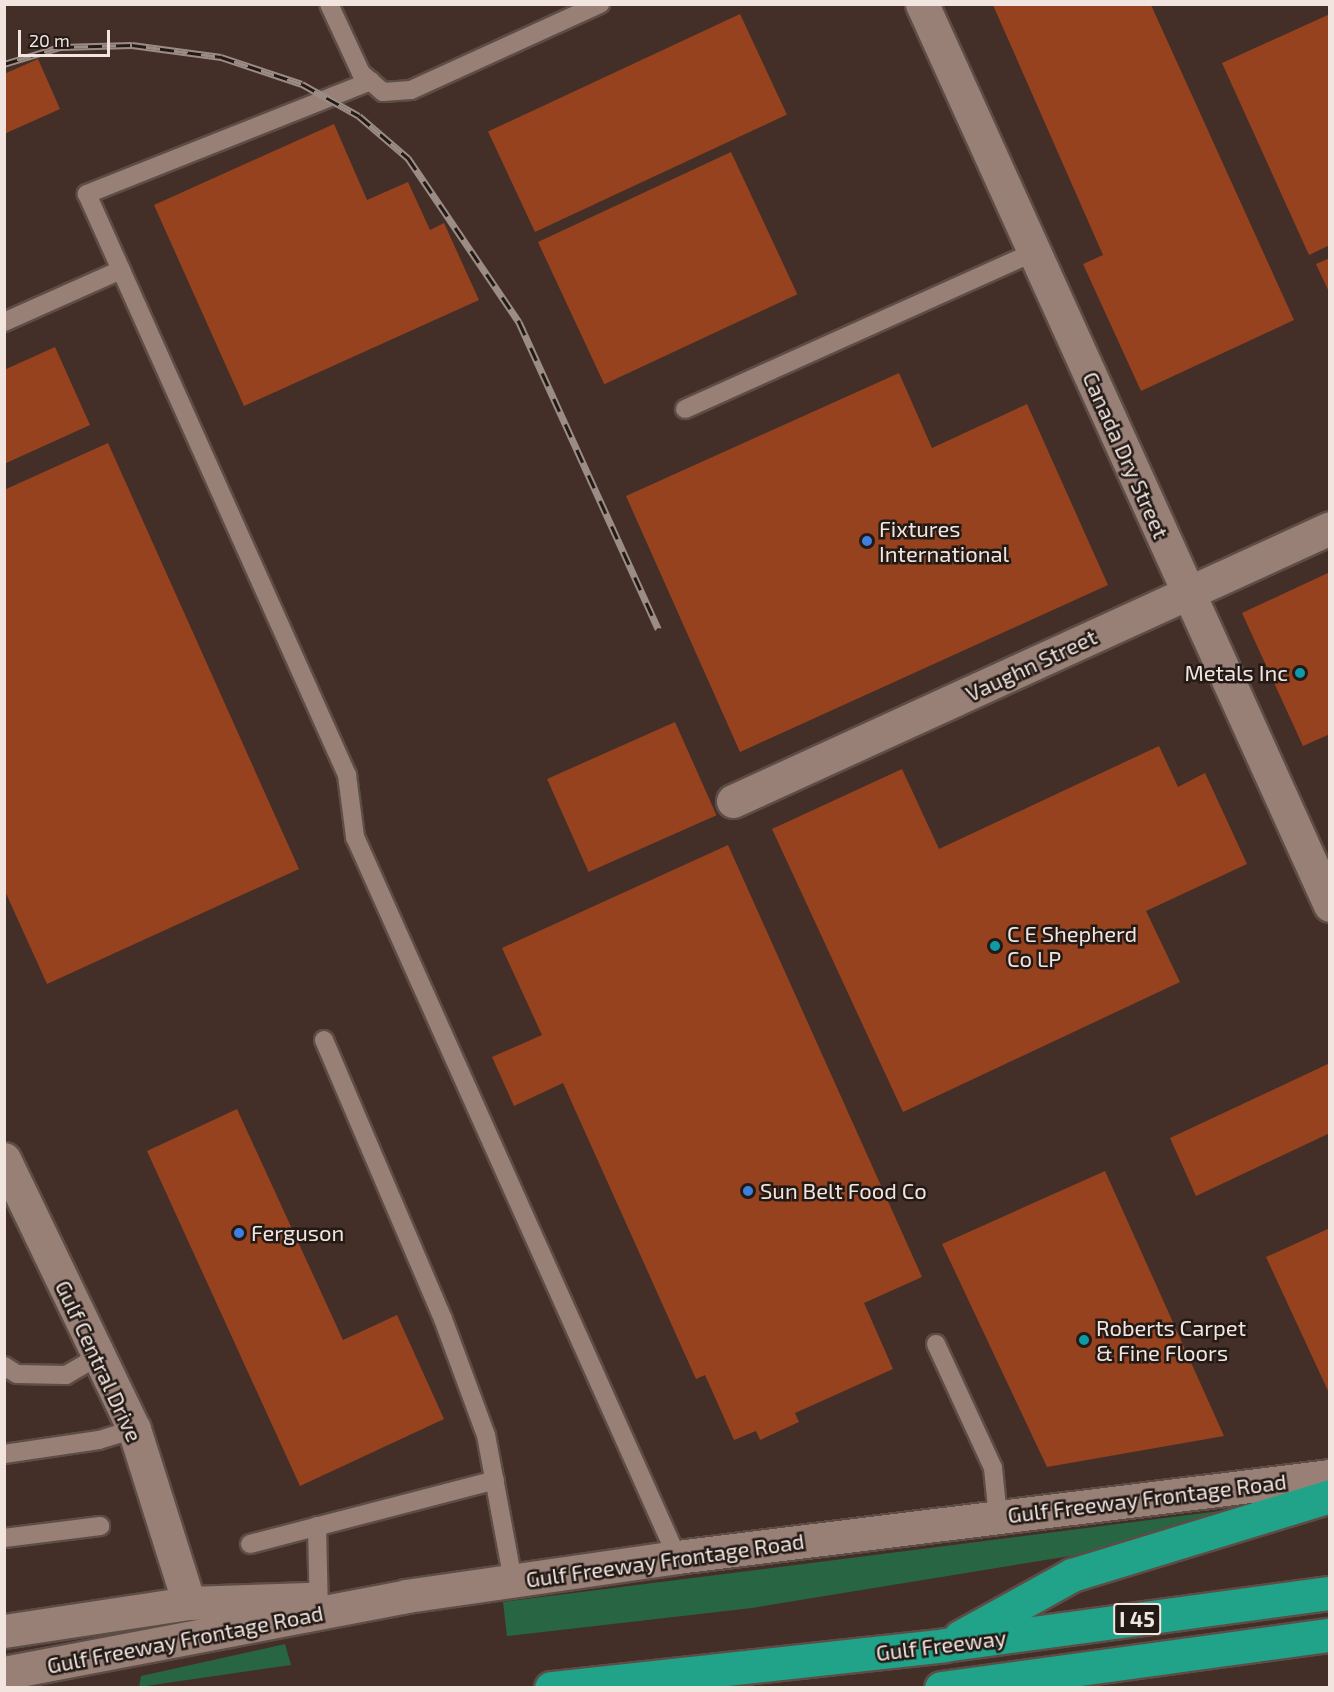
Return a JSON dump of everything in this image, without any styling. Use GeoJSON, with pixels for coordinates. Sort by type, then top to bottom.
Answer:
{"type":"FeatureCollection","features":[{"type":"Feature","properties":{"kind":"highway"},"geometry":{"type":"LineString","coordinates":[[944,1645],[1071,1575],[1329,1496]]}},
{"type":"Feature","properties":{"kind":"highway","name":"Gulf Freeway"},"geometry":{"type":"LineString","coordinates":[[551,1688],[944,1645],[1329,1593]]}},
{"type":"Feature","properties":{"kind":"highway","name":"Gulf Freeway"},"geometry":{"type":"LineString","coordinates":[[941,1688],[1329,1635]]}},
{"type":"Feature","properties":{"kind":"street","name":"Canada Dry Street"},"geometry":{"type":"LineString","coordinates":[[922,4],[1329,905]]}},
{"type":"Feature","properties":{"kind":"street","name":"Vaughn Street"},"geometry":{"type":"LineString","coordinates":[[733,801],[1329,528]]}},
{"type":"Feature","properties":{"kind":"street","name":"Gulf Central Drive"},"geometry":{"type":"LineString","coordinates":[[4,1160],[134,1429],[189,1603]]}},
{"type":"Feature","properties":{"kind":"street","name":"Gulf Freeway Frontage Road"},"geometry":{"type":"LineString","coordinates":[[4,1672],[318,1606],[406,1596],[677,1557],[1329,1476]]}},
{"type":"Feature","properties":{"kind":"street"},"geometry":{"type":"LineString","coordinates":[[4,1631],[189,1603],[318,1606]]}},
{"type":"Feature","properties":{"kind":"lane"},"geometry":{"type":"LineString","coordinates":[[329,4],[361,73],[383,92],[411,90],[600,4]]}},
{"type":"Feature","properties":{"kind":"lane"},"geometry":{"type":"LineString","coordinates":[[371,81],[87,194],[347,775],[355,837],[677,1557]]}},
{"type":"Feature","properties":{"kind":"lane"},"geometry":{"type":"LineString","coordinates":[[685,409],[1034,252]]}},
{"type":"Feature","properties":{"kind":"lane"},"geometry":{"type":"LineString","coordinates":[[4,322],[121,270]]}},
{"type":"Feature","properties":{"kind":"lane"},"geometry":{"type":"LineString","coordinates":[[324,1040],[443,1319],[486,1435],[513,1580]]}},
{"type":"Feature","properties":{"kind":"lane"},"geometry":{"type":"LineString","coordinates":[[936,1344],[993,1468],[998,1517]]}},
{"type":"Feature","properties":{"kind":"lane"},"geometry":{"type":"LineString","coordinates":[[4,1366],[17,1374],[66,1375],[97,1356]]}},
{"type":"Feature","properties":{"kind":"lane"},"geometry":{"type":"LineString","coordinates":[[4,1454],[99,1440],[134,1429]]}},
{"type":"Feature","properties":{"kind":"lane"},"geometry":{"type":"LineString","coordinates":[[250,1544],[495,1480]]}},
{"type":"Feature","properties":{"kind":"lane"},"geometry":{"type":"LineString","coordinates":[[4,1538],[100,1526]]}},
{"type":"Feature","properties":{"kind":"lane"},"geometry":{"type":"LineString","coordinates":[[317,1526],[318,1606]]}},
{"type":"Feature","properties":{"kind":"green space"},"geometry":{"type":"Polygon","coordinates":[[[1236,1509],[1107,1550],[752,1608],[507,1636],[503,1602],[1236,1509]]]}},
{"type":"Feature","properties":{"kind":"green space"},"geometry":{"type":"Polygon","coordinates":[[[285,1644],[291,1665],[139,1687],[141,1676],[285,1644]]]}},
{"type":"Feature","properties":{"kind":"building"},"geometry":{"type":"Polygon","coordinates":[[[993,5],[1151,5],[1294,320],[1141,391],[1083,264],[1103,255],[993,5]]]}},
{"type":"Feature","properties":{"kind":"building"},"geometry":{"type":"Polygon","coordinates":[[[740,14],[787,115],[535,232],[488,131],[740,14]]]}},
{"type":"Feature","properties":{"kind":"building"},"geometry":{"type":"Polygon","coordinates":[[[1330,14],[1330,245],[1309,255],[1222,63],[1330,14]]]}},
{"type":"Feature","properties":{"kind":"building"},"geometry":{"type":"Polygon","coordinates":[[[38,59],[60,109],[4,134],[4,74],[38,59]]]}},
{"type":"Feature","properties":{"kind":"building"},"geometry":{"type":"Polygon","coordinates":[[[334,124],[367,200],[408,182],[430,230],[444,223],[479,300],[244,406],[154,205],[334,124]]]}},
{"type":"Feature","properties":{"kind":"building"},"geometry":{"type":"Polygon","coordinates":[[[731,152],[797,294],[604,384],[538,242],[731,152]]]}},
{"type":"Feature","properties":{"kind":"building"},"geometry":{"type":"Polygon","coordinates":[[[1330,258],[1330,294],[1316,264],[1330,258]]]}},
{"type":"Feature","properties":{"kind":"building"},"geometry":{"type":"Polygon","coordinates":[[[55,347],[90,425],[4,464],[4,370],[55,347]]]}},
{"type":"Feature","properties":{"kind":"building","name":"Fixtures International"},"geometry":{"type":"Polygon","coordinates":[[[899,373],[932,448],[1027,404],[1108,585],[740,752],[626,496],[899,373]]]}},
{"type":"Feature","properties":{"kind":"building"},"geometry":{"type":"Polygon","coordinates":[[[108,443],[299,869],[47,984],[4,889],[4,490],[108,443]]]}},
{"type":"Feature","properties":{"kind":"building","name":"Metals Inc"},"geometry":{"type":"Polygon","coordinates":[[[1330,572],[1330,734],[1303,746],[1242,613],[1330,572]]]}},
{"type":"Feature","properties":{"kind":"building"},"geometry":{"type":"Polygon","coordinates":[[[675,722],[716,815],[589,872],[547,779],[675,722]]]}},
{"type":"Feature","properties":{"kind":"building","name":"C E Shepherd Co LP"},"geometry":{"type":"Polygon","coordinates":[[[1159,746],[1178,787],[1205,773],[1247,864],[1146,911],[1180,982],[903,1112],[772,829],[902,769],[939,849],[1159,746]]]}},
{"type":"Feature","properties":{"kind":"building","name":"Sun Belt Food Co"},"geometry":{"type":"Polygon","coordinates":[[[728,845],[922,1277],[864,1303],[893,1369],[795,1413],[799,1422],[760,1440],[756,1431],[734,1440],[705,1375],[696,1379],[563,1083],[514,1106],[492,1057],[542,1035],[502,948],[728,845]]]}},
{"type":"Feature","properties":{"kind":"building"},"geometry":{"type":"Polygon","coordinates":[[[1330,1063],[1330,1133],[1196,1196],[1170,1138],[1330,1063]]]}},
{"type":"Feature","properties":{"kind":"building","name":"Ferguson"},"geometry":{"type":"Polygon","coordinates":[[[237,1109],[343,1340],[397,1315],[444,1419],[300,1486],[147,1151],[237,1109]]]}},
{"type":"Feature","properties":{"kind":"building","name":"Roberts Carpet & Fine Floors"},"geometry":{"type":"Polygon","coordinates":[[[1105,1171],[1224,1436],[1047,1467],[942,1244],[1105,1171]]]}},
{"type":"Feature","properties":{"kind":"building"},"geometry":{"type":"Polygon","coordinates":[[[1330,1228],[1330,1395],[1266,1257],[1330,1228]]]}},
{"type":"Feature","properties":{"kind":"railway"},"geometry":{"type":"LineString","coordinates":[[4,64],[60,47],[132,45],[221,57],[302,84],[359,116],[408,158],[519,322],[658,629]]}},
{"type":"Feature","properties":{"kind":"place","name":"Fixtures International"},"geometry":{"type":"Point","coordinates":[867,541]}},
{"type":"Feature","properties":{"kind":"place","name":"Metals Inc"},"geometry":{"type":"Point","coordinates":[1300,673]}},
{"type":"Feature","properties":{"kind":"place","name":"C E Shepherd Co LP"},"geometry":{"type":"Point","coordinates":[995,946]}},
{"type":"Feature","properties":{"kind":"place","name":"Sun Belt Food Co"},"geometry":{"type":"Point","coordinates":[748,1191]}},
{"type":"Feature","properties":{"kind":"place","name":"Ferguson"},"geometry":{"type":"Point","coordinates":[239,1233]}},
{"type":"Feature","properties":{"kind":"place","name":"Roberts Carpet & Fine Floors"},"geometry":{"type":"Point","coordinates":[1084,1340]}}]}
